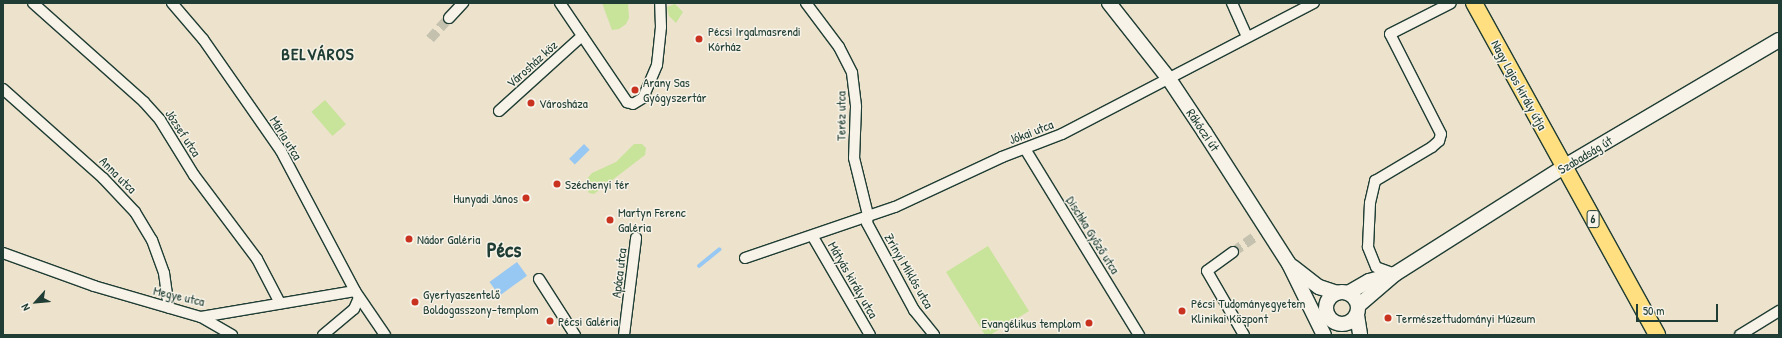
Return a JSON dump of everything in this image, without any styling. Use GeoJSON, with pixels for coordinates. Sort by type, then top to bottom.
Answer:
{"type":"FeatureCollection","features":[{"type":"Feature","properties":{"kind":"main road","name":"Nagy Lajos király útja"},"geometry":{"type":"LineString","coordinates":[[1474,3],[1565,166]]}},
{"type":"Feature","properties":{"kind":"main road","name":"6"},"geometry":{"type":"LineString","coordinates":[[1565,166],[1657,335]]}},
{"type":"Feature","properties":{"kind":"street","name":"József utca"},"geometry":{"type":"LineString","coordinates":[[33,3],[144,102],[160,120],[194,175],[257,258],[280,303]]}},
{"type":"Feature","properties":{"kind":"street","name":"Mária utca"},"geometry":{"type":"LineString","coordinates":[[172,3],[203,39],[281,151],[357,295]]}},
{"type":"Feature","properties":{"kind":"street"},"geometry":{"type":"LineString","coordinates":[[449,18],[463,3]]}},
{"type":"Feature","properties":{"kind":"street"},"geometry":{"type":"LineString","coordinates":[[560,3],[627,102],[634,104],[643,98],[657,65],[660,38],[660,3]]}},
{"type":"Feature","properties":{"kind":"street","name":"Teréz utca"},"geometry":{"type":"LineString","coordinates":[[806,3],[839,47],[852,73],[856,107],[854,158],[868,217]]}},
{"type":"Feature","properties":{"kind":"street","name":"Rákóczi út"},"geometry":{"type":"LineString","coordinates":[[1109,3],[1169,79],[1262,231],[1289,264],[1324,335]]}},
{"type":"Feature","properties":{"kind":"street"},"geometry":{"type":"LineString","coordinates":[[1232,3],[1247,37]]}},
{"type":"Feature","properties":{"kind":"street","name":"Jókai utca"},"geometry":{"type":"LineString","coordinates":[[745,258],[813,237],[868,217],[1062,134],[1314,3]]}},
{"type":"Feature","properties":{"kind":"street"},"geometry":{"type":"LineString","coordinates":[[1395,274],[1376,267],[1368,247],[1370,203],[1375,181],[1432,147],[1440,141],[1441,134],[1390,34],[1451,3]]}},
{"type":"Feature","properties":{"kind":"street","name":"Városház köz"},"geometry":{"type":"LineString","coordinates":[[499,111],[582,36]]}},
{"type":"Feature","properties":{"kind":"street","name":"Szabadság út"},"geometry":{"type":"LineString","coordinates":[[1358,310],[1395,274],[1565,166],[1779,40]]}},
{"type":"Feature","properties":{"kind":"street","name":"Anna utca"},"geometry":{"type":"LineString","coordinates":[[3,89],[82,158],[136,212],[152,240],[164,273],[169,308]]}},
{"type":"Feature","properties":{"kind":"street","name":"Dischka Győző utca"},"geometry":{"type":"LineString","coordinates":[[1025,149],[1139,335]]}},
{"type":"Feature","properties":{"kind":"street","name":"Zrínyi Miklós utca"},"geometry":{"type":"LineString","coordinates":[[868,217],[867,223],[914,310],[934,335]]}},
{"type":"Feature","properties":{"kind":"street","name":"Mátyás király utca"},"geometry":{"type":"LineString","coordinates":[[813,237],[870,335]]}},
{"type":"Feature","properties":{"kind":"street","name":"Apáca utca"},"geometry":{"type":"LineString","coordinates":[[624,335],[636,238]]}},
{"type":"Feature","properties":{"kind":"street"},"geometry":{"type":"LineString","coordinates":[[1233,252],[1207,271],[1244,335]]}},
{"type":"Feature","properties":{"kind":"street","name":"Megye utca"},"geometry":{"type":"LineString","coordinates":[[3,253],[94,286],[201,317],[280,303],[357,295]]}},
{"type":"Feature","properties":{"kind":"street","name":"Rákóczi út"},"geometry":{"type":"LineString","coordinates":[[1289,264],[1319,287],[1343,293]]}},
{"type":"Feature","properties":{"kind":"street","name":"Szabadság út"},"geometry":{"type":"LineString","coordinates":[[1343,293],[1369,281],[1395,274]]}},
{"type":"Feature","properties":{"kind":"street","name":"Rákóczi út"},"geometry":{"type":"LineString","coordinates":[[1297,278],[1326,309]]}},
{"type":"Feature","properties":{"kind":"street"},"geometry":{"type":"LineString","coordinates":[[539,279],[575,335]]}},
{"type":"Feature","properties":{"kind":"street"},"geometry":{"type":"LineString","coordinates":[[1358,310],[1349,323],[1340,330],[1329,318],[1326,309],[1328,300],[1343,293],[1358,310],[1360,335]]}},
{"type":"Feature","properties":{"kind":"street"},"geometry":{"type":"LineString","coordinates":[[323,335],[354,309],[357,295]]}},
{"type":"Feature","properties":{"kind":"street"},"geometry":{"type":"LineString","coordinates":[[357,295],[385,335]]}},
{"type":"Feature","properties":{"kind":"street"},"geometry":{"type":"LineString","coordinates":[[1740,335],[1779,311]]}},
{"type":"Feature","properties":{"kind":"street"},"geometry":{"type":"LineString","coordinates":[[201,317],[232,335]]}},
{"type":"Feature","properties":{"kind":"green space"},"geometry":{"type":"Polygon","coordinates":[[[602,3],[628,3],[629,18],[626,24],[619,29],[612,30],[602,3]]]}},
{"type":"Feature","properties":{"kind":"green space"},"geometry":{"type":"Polygon","coordinates":[[[675,4],[683,12],[676,23],[669,16],[667,7],[675,4]]]}},
{"type":"Feature","properties":{"kind":"green space"},"geometry":{"type":"Polygon","coordinates":[[[325,100],[346,124],[332,136],[311,112],[325,100]]]}},
{"type":"Feature","properties":{"kind":"green space"},"geometry":{"type":"Polygon","coordinates":[[[634,144],[642,144],[646,148],[645,155],[594,194],[589,193],[585,186],[586,180],[592,173],[616,162],[634,144]]]}},
{"type":"Feature","properties":{"kind":"green space"},"geometry":{"type":"Polygon","coordinates":[[[988,246],[1029,311],[990,335],[985,335],[946,272],[988,246]]]}},
{"type":"Feature","properties":{"kind":"water"},"geometry":{"type":"Polygon","coordinates":[[[584,144],[590,150],[575,165],[569,159],[584,144]]]}},
{"type":"Feature","properties":{"kind":"water"},"geometry":{"type":"Polygon","coordinates":[[[517,262],[527,276],[499,296],[489,282],[517,262]]]}},
{"type":"Feature","properties":{"kind":"waterway"},"geometry":{"type":"LineString","coordinates":[[699,266],[719,250]]}},
{"type":"Feature","properties":{"kind":"tunnel"},"geometry":{"type":"LineString","coordinates":[[430,39],[449,18]]}},
{"type":"Feature","properties":{"kind":"tunnel"},"geometry":{"type":"LineString","coordinates":[[1233,252],[1257,235]]}},
{"type":"Feature","properties":{"kind":"place","name":"Pécsi Irgalmasrendi Kórház"},"geometry":{"type":"Point","coordinates":[699,39]}},
{"type":"Feature","properties":{"kind":"place","name":"Arany Sas Gyógyszertár"},"geometry":{"type":"Point","coordinates":[635,90]}},
{"type":"Feature","properties":{"kind":"place","name":"Városháza"},"geometry":{"type":"Point","coordinates":[531,103]}},
{"type":"Feature","properties":{"kind":"place","name":"Széchenyi tér"},"geometry":{"type":"Point","coordinates":[557,184]}},
{"type":"Feature","properties":{"kind":"place","name":"Hunyadi János"},"geometry":{"type":"Point","coordinates":[526,198]}},
{"type":"Feature","properties":{"kind":"place","name":"Martyn Ferenc Galéria"},"geometry":{"type":"Point","coordinates":[610,220]}},
{"type":"Feature","properties":{"kind":"place","name":"Nádor Galéria"},"geometry":{"type":"Point","coordinates":[409,239]}},
{"type":"Feature","properties":{"kind":"place","name":"Gyertyaszentelő Boldogasszony-templom"},"geometry":{"type":"Point","coordinates":[415,302]}},
{"type":"Feature","properties":{"kind":"place","name":"Pécsi Tudományegyetem Klinikai Központ"},"geometry":{"type":"Point","coordinates":[1182,311]}},
{"type":"Feature","properties":{"kind":"place","name":"Természettudományi Múzeum"},"geometry":{"type":"Point","coordinates":[1388,318]}},
{"type":"Feature","properties":{"kind":"place","name":"Pécsi Galéria"},"geometry":{"type":"Point","coordinates":[550,321]}},
{"type":"Feature","properties":{"kind":"place","name":"Evangélikus templom"},"geometry":{"type":"Point","coordinates":[1089,323]}},
{"type":"Feature","properties":{"kind":"district","name":"BELVÁROS"},"geometry":{"type":"Point","coordinates":[318,54]}},
{"type":"Feature","properties":{"kind":"district","name":"Pécs"},"geometry":{"type":"Point","coordinates":[504,250]}}]}
